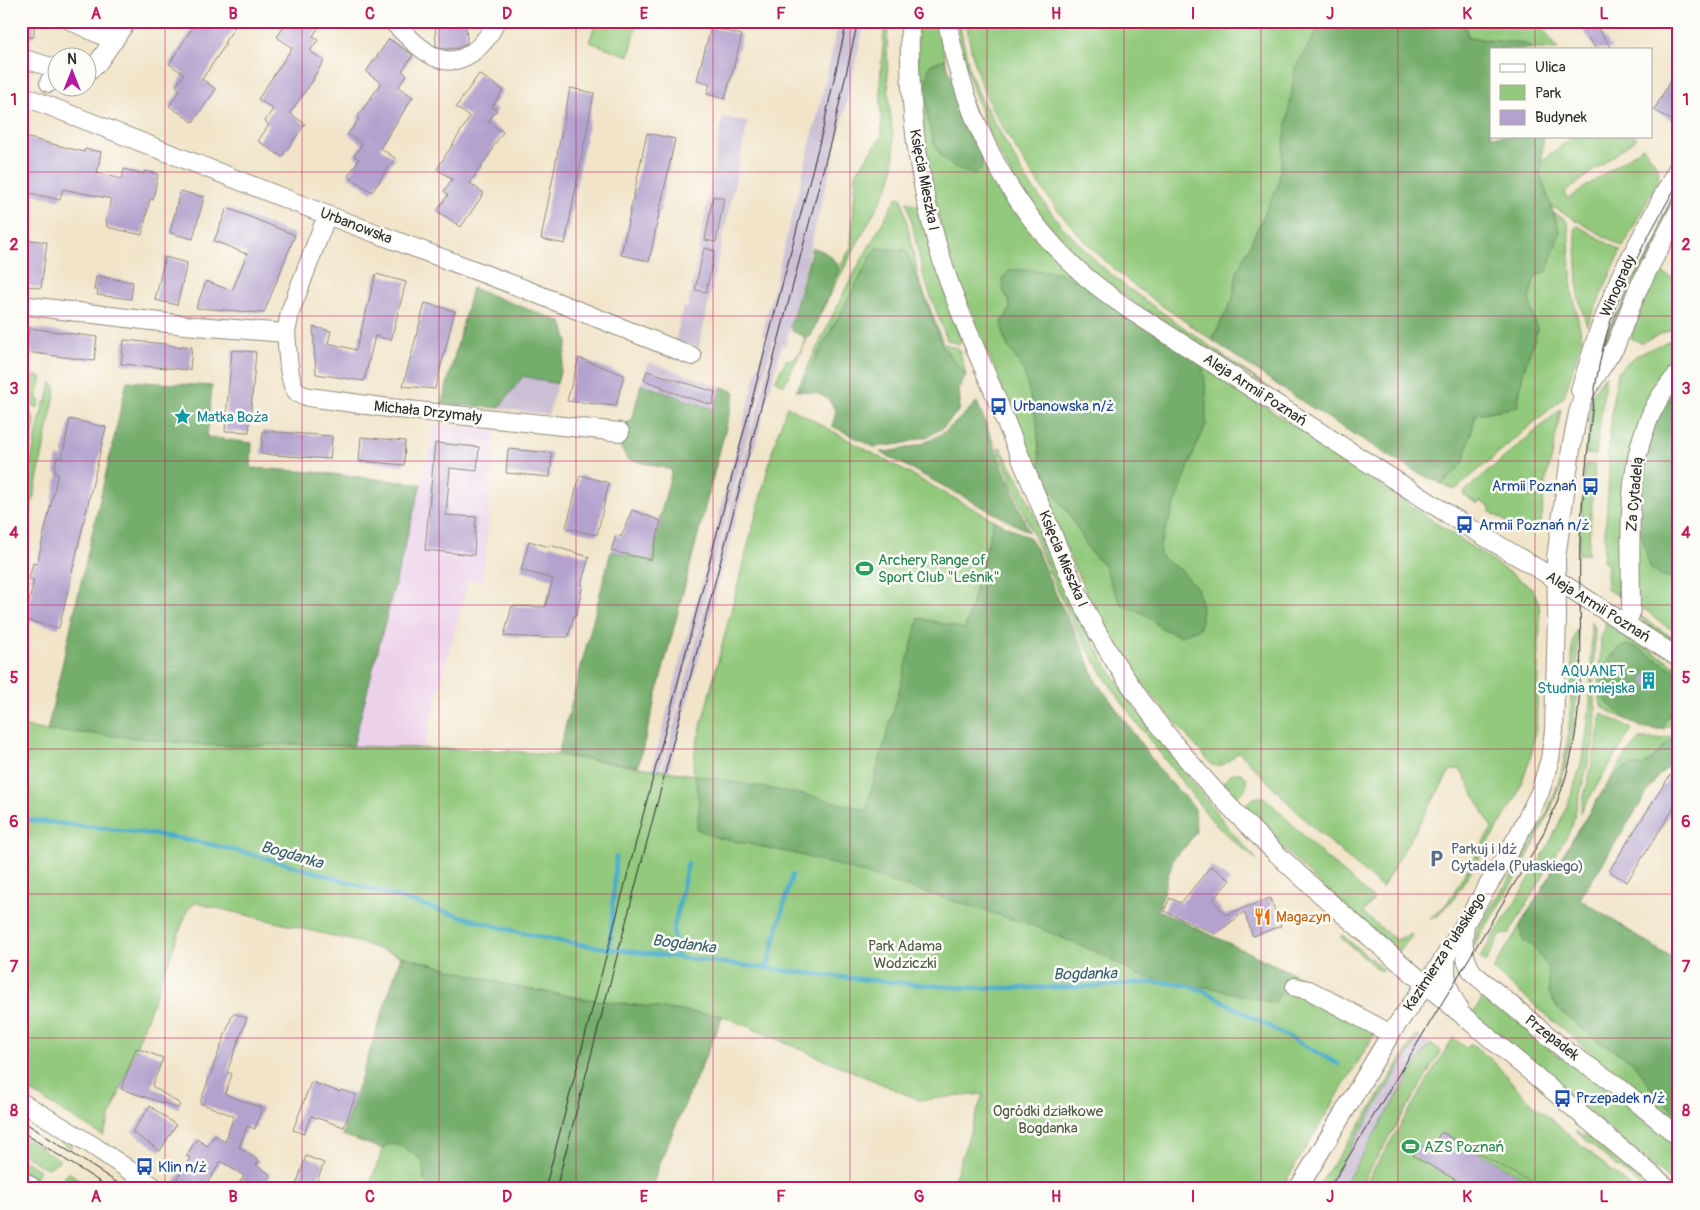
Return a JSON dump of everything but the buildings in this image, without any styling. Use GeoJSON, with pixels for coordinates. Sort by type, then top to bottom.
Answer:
{"type":"FeatureCollection","features":[{"type":"Feature","properties":{"kind":"street"},"geometry":{"type":"LineString","coordinates":[[71,21],[114,41]]}},
{"type":"Feature","properties":{"kind":"street"},"geometry":{"type":"LineString","coordinates":[[98,63],[127,21]]}},
{"type":"Feature","properties":{"kind":"street"},"geometry":{"type":"LineString","coordinates":[[392,21],[404,34],[433,56],[451,60],[464,57],[477,49],[486,39],[496,21]]}},
{"type":"Feature","properties":{"kind":"street","name":"Księcia Mieszka I"},"geometry":{"type":"LineString","coordinates":[[910,21],[912,115],[922,181],[937,244],[960,309],[1003,415],[1076,592],[1090,620],[1114,662],[1153,717],[1189,762],[1232,810],[1318,893],[1426,984]]}},
{"type":"Feature","properties":{"kind":"street","name":"Aleja Armii Poznań"},"geometry":{"type":"LineString","coordinates":[[947,21],[965,94],[981,136],[994,162],[1012,192],[1037,227],[1087,278],[1136,314],[1465,525],[1557,580],[1679,658]]}},
{"type":"Feature","properties":{"kind":"street"},"geometry":{"type":"LineString","coordinates":[[21,58],[48,70]]}},
{"type":"Feature","properties":{"kind":"street","name":"Urbanowska"},"geometry":{"type":"LineString","coordinates":[[21,95],[327,215],[522,288],[692,356]]}},
{"type":"Feature","properties":{"kind":"street","name":"Winogrady"},"geometry":{"type":"LineString","coordinates":[[1578,413],[1579,393],[1609,304],[1628,260],[1679,166]]}},
{"type":"Feature","properties":{"kind":"street","name":"Winogrady"},"geometry":{"type":"LineString","coordinates":[[1557,580],[1556,558],[1570,455],[1578,413],[1584,394],[1615,347],[1637,291],[1679,210]]}},
{"type":"Feature","properties":{"kind":"street","name":"Michała Drzymały"},"geometry":{"type":"LineString","coordinates":[[327,215],[290,312],[286,334],[290,378],[292,387],[298,393],[309,397],[398,409],[620,432]]}},
{"type":"Feature","properties":{"kind":"street"},"geometry":{"type":"LineString","coordinates":[[21,305],[184,325],[286,334]]}},
{"type":"Feature","properties":{"kind":"street","name":"Za Cytadelą"},"geometry":{"type":"LineString","coordinates":[[1626,624],[1631,606],[1634,466],[1641,438],[1652,410],[1673,378],[1679,373]]}},
{"type":"Feature","properties":{"kind":"street","name":"Kazimierza Pułaskiego"},"geometry":{"type":"LineString","coordinates":[[1298,1189],[1391,1034],[1469,917],[1537,799],[1548,768],[1554,731],[1557,580]]}},
{"type":"Feature","properties":{"kind":"street","name":"Przepadek"},"geometry":{"type":"LineString","coordinates":[[1469,917],[1464,932],[1464,950],[1468,965],[1473,973],[1557,1044],[1624,1091],[1679,1137]]}},
{"type":"Feature","properties":{"kind":"street"},"geometry":{"type":"LineString","coordinates":[[1448,951],[1445,976],[1447,986],[1463,1016]]}},
{"type":"Feature","properties":{"kind":"street"},"geometry":{"type":"LineString","coordinates":[[1426,984],[1669,1189]]}},
{"type":"Feature","properties":{"kind":"street"},"geometry":{"type":"LineString","coordinates":[[1295,987],[1309,990],[1391,1034]]}},
{"type":"Feature","properties":{"kind":"street"},"geometry":{"type":"LineString","coordinates":[[21,1102],[92,1145],[157,1189]]}},
{"type":"Feature","properties":{"kind":"street"},"geometry":{"type":"LineString","coordinates":[[21,1180],[35,1189]]}},
{"type":"Feature","properties":{"kind":"shaded area"},"geometry":{"type":"Polygon","coordinates":[[[839,21],[865,21],[842,123],[788,335],[785,346],[782,344],[559,1189],[552,1189],[775,341],[773,340],[549,1189],[541,1189],[766,337],[762,335],[839,21]]]}},
{"type":"Feature","properties":{"kind":"shaded area"},"geometry":{"type":"Polygon","coordinates":[[[723,117],[748,122],[699,347],[675,342],[683,307],[688,308],[723,117]]]}},
{"type":"Feature","properties":{"kind":"shaded area"},"geometry":{"type":"Polygon","coordinates":[[[649,362],[722,387],[714,409],[641,384],[649,362]]]}},
{"type":"Feature","properties":{"kind":"shaded area"},"geometry":{"type":"Polygon","coordinates":[[[523,375],[557,384],[548,415],[499,408],[523,375]]]}},
{"type":"Feature","properties":{"kind":"shaded area"},"geometry":{"type":"Polygon","coordinates":[[[436,424],[496,430],[483,581],[468,581],[424,747],[353,746],[436,424]]]}},
{"type":"Feature","properties":{"kind":"shaded area"},"geometry":{"type":"Polygon","coordinates":[[[1419,1036],[1431,1044],[1425,1050],[1342,1189],[1325,1189],[1419,1036]]]}},
{"type":"Feature","properties":{"kind":"green space"},"geometry":{"type":"Polygon","coordinates":[[[598,21],[638,21],[629,56],[589,42],[598,21]]]}},
{"type":"Feature","properties":{"kind":"green space"},"geometry":{"type":"Polygon","coordinates":[[[885,21],[888,21],[888,80],[894,151],[891,181],[784,385],[776,381],[776,379],[786,360],[799,354],[806,330],[851,247],[856,173],[882,136],[880,81],[885,21]]]}},
{"type":"Feature","properties":{"kind":"green space"},"geometry":{"type":"Polygon","coordinates":[[[918,21],[937,21],[950,74],[969,129],[981,155],[1010,204],[1033,233],[1088,286],[1532,588],[1539,602],[1540,626],[1536,727],[1530,760],[1515,800],[1453,900],[1438,916],[1430,918],[1446,905],[1492,828],[1460,769],[1450,771],[1382,888],[1305,820],[1239,752],[1220,766],[1212,765],[1130,670],[1106,632],[1072,563],[951,261],[932,188],[922,133],[918,91],[918,21]]]}},
{"type":"Feature","properties":{"kind":"green space"},"geometry":{"type":"Polygon","coordinates":[[[955,21],[959,21],[970,73],[981,98],[1026,179],[1060,224],[1100,265],[1125,286],[1269,388],[1132,301],[1084,264],[1055,235],[1019,189],[989,134],[968,75],[955,21]]]}},
{"type":"Feature","properties":{"kind":"green space"},"geometry":{"type":"Polygon","coordinates":[[[966,21],[1364,21],[1237,276],[1233,298],[1212,340],[1119,273],[1087,243],[1059,212],[1023,160],[987,99],[974,61],[966,21]]]}},
{"type":"Feature","properties":{"kind":"green space"},"geometry":{"type":"Polygon","coordinates":[[[1323,21],[1464,21],[1468,38],[1527,44],[1530,48],[1490,48],[1490,138],[1544,138],[1540,174],[1560,232],[1547,271],[1535,277],[1529,299],[1537,331],[1523,373],[1517,407],[1476,414],[1463,464],[1442,484],[1411,469],[1343,427],[1286,391],[1212,340],[1233,298],[1237,272],[1278,185],[1295,68],[1323,21]]]}},
{"type":"Feature","properties":{"kind":"green space"},"geometry":{"type":"Polygon","coordinates":[[[1464,21],[1509,21],[1543,29],[1557,48],[1530,48],[1527,44],[1468,38],[1464,21]]]}},
{"type":"Feature","properties":{"kind":"green space"},"geometry":{"type":"Polygon","coordinates":[[[945,59],[965,119],[983,157],[981,170],[974,174],[949,164],[941,156],[929,125],[926,86],[929,68],[931,64],[945,59]]]}},
{"type":"Feature","properties":{"kind":"green space"},"geometry":{"type":"Polygon","coordinates":[[[1571,138],[1637,138],[1564,193],[1568,199],[1643,147],[1657,167],[1659,176],[1623,247],[1551,206],[1540,174],[1541,161],[1571,138]]]}},
{"type":"Feature","properties":{"kind":"green space"},"geometry":{"type":"Polygon","coordinates":[[[1672,197],[1677,203],[1599,359],[1618,297],[1672,197]]]}},
{"type":"Feature","properties":{"kind":"green space"},"geometry":{"type":"Polygon","coordinates":[[[896,198],[902,199],[919,279],[943,343],[959,349],[966,375],[942,345],[906,250],[876,248],[798,391],[796,391],[845,290],[896,198]]]}},
{"type":"Feature","properties":{"kind":"green space"},"geometry":{"type":"Polygon","coordinates":[[[907,202],[919,206],[962,343],[958,344],[947,340],[924,278],[907,202]]]}},
{"type":"Feature","properties":{"kind":"green space"},"geometry":{"type":"Polygon","coordinates":[[[1554,213],[1566,220],[1568,224],[1572,290],[1582,339],[1564,397],[1455,490],[1442,484],[1463,464],[1476,414],[1517,407],[1523,373],[1537,331],[1529,299],[1535,276],[1560,232],[1554,213]]]}},
{"type":"Feature","properties":{"kind":"green space"},"geometry":{"type":"Polygon","coordinates":[[[1578,226],[1621,251],[1587,326],[1579,300],[1575,228],[1578,226]]]}},
{"type":"Feature","properties":{"kind":"green space"},"geometry":{"type":"Polygon","coordinates":[[[812,248],[823,251],[833,259],[838,264],[838,271],[811,336],[805,337],[792,331],[790,327],[812,248]]]}},
{"type":"Feature","properties":{"kind":"green space"},"geometry":{"type":"Polygon","coordinates":[[[876,248],[906,250],[942,345],[966,375],[959,389],[959,410],[944,427],[929,436],[901,444],[874,447],[832,426],[836,412],[829,401],[821,395],[798,391],[876,248]]]}},
{"type":"Feature","properties":{"kind":"green space"},"geometry":{"type":"Polygon","coordinates":[[[1670,248],[1672,250],[1661,273],[1679,281],[1679,326],[1641,343],[1631,338],[1647,295],[1670,248]]]}},
{"type":"Feature","properties":{"kind":"green space"},"geometry":{"type":"Polygon","coordinates":[[[1010,270],[1058,272],[1088,286],[1202,364],[1206,387],[1206,425],[1160,545],[1160,555],[1181,570],[1197,588],[1202,607],[1200,628],[1180,636],[1161,628],[1146,615],[1121,604],[1104,565],[1091,553],[1070,515],[1049,487],[1040,467],[1037,423],[1024,373],[1003,335],[1002,322],[1010,309],[1009,301],[1004,292],[1002,278],[1010,270]]]}},
{"type":"Feature","properties":{"kind":"green space"},"geometry":{"type":"Polygon","coordinates":[[[472,288],[562,322],[568,341],[557,384],[523,376],[499,408],[442,404],[472,288]]]}},
{"type":"Feature","properties":{"kind":"green space"},"geometry":{"type":"Polygon","coordinates":[[[1679,336],[1679,634],[1655,619],[1649,612],[1606,589],[1608,565],[1603,561],[1609,475],[1608,456],[1613,399],[1618,372],[1635,356],[1679,336]]]}},
{"type":"Feature","properties":{"kind":"green space"},"geometry":{"type":"Polygon","coordinates":[[[1606,374],[1596,455],[1586,454],[1592,394],[1606,374]]]}},
{"type":"Feature","properties":{"kind":"green space"},"geometry":{"type":"Polygon","coordinates":[[[32,375],[42,377],[37,400],[40,401],[37,409],[36,406],[33,407],[32,375]]]}},
{"type":"Feature","properties":{"kind":"green space"},"geometry":{"type":"Polygon","coordinates":[[[127,381],[212,386],[207,437],[252,443],[251,468],[314,472],[421,484],[353,746],[292,744],[208,745],[47,731],[127,381]]]}},
{"type":"Feature","properties":{"kind":"green space"},"geometry":{"type":"Polygon","coordinates":[[[51,383],[56,390],[21,557],[21,504],[44,402],[47,402],[51,383]]]}},
{"type":"Feature","properties":{"kind":"green space"},"geometry":{"type":"Polygon","coordinates":[[[641,384],[714,409],[722,387],[735,392],[638,766],[558,755],[611,551],[651,559],[661,521],[659,520],[672,470],[627,459],[620,446],[623,426],[632,420],[641,384]]]}},
{"type":"Feature","properties":{"kind":"green space"},"geometry":{"type":"Polygon","coordinates":[[[1679,385],[1679,575],[1674,578],[1660,576],[1650,568],[1638,521],[1645,453],[1660,413],[1679,385]]]}},
{"type":"Feature","properties":{"kind":"green space"},"geometry":{"type":"Polygon","coordinates":[[[977,402],[1029,532],[880,452],[910,447],[932,440],[948,429],[977,402]]]}},
{"type":"Feature","properties":{"kind":"green space"},"geometry":{"type":"Polygon","coordinates":[[[21,404],[29,404],[29,410],[35,420],[35,424],[21,485],[21,448],[27,421],[21,420],[21,404]]]}},
{"type":"Feature","properties":{"kind":"green space","name":"Park Adama Wodziczki"},"geometry":{"type":"Polygon","coordinates":[[[787,406],[994,520],[965,629],[920,618],[1157,910],[1292,973],[1339,998],[1376,1032],[1281,1189],[951,1189],[983,1094],[919,1100],[723,1016],[586,999],[516,987],[401,956],[358,942],[196,903],[188,909],[103,1136],[21,1086],[21,726],[47,731],[208,745],[292,744],[509,751],[558,755],[693,775],[697,742],[774,445],[787,406]]]}},
{"type":"Feature","properties":{"kind":"green space"},"geometry":{"type":"Polygon","coordinates":[[[1561,409],[1546,479],[1541,522],[1536,530],[1527,535],[1489,511],[1491,508],[1480,501],[1478,504],[1464,495],[1464,492],[1561,409]]]}},
{"type":"Feature","properties":{"kind":"green space"},"geometry":{"type":"Polygon","coordinates":[[[1000,447],[1022,485],[1075,609],[1107,666],[1135,708],[1230,830],[1257,860],[1213,822],[1109,684],[1081,637],[1055,584],[998,448],[1000,447]]]}},
{"type":"Feature","properties":{"kind":"green space"},"geometry":{"type":"Polygon","coordinates":[[[1585,464],[1595,465],[1588,554],[1578,554],[1585,464]]]}},
{"type":"Feature","properties":{"kind":"green space"},"geometry":{"type":"Polygon","coordinates":[[[994,520],[1030,538],[1033,542],[1059,601],[1079,639],[1097,684],[1161,772],[1195,808],[1196,832],[1173,859],[1158,910],[1292,973],[1275,1003],[1206,987],[1180,986],[1137,975],[1103,955],[1034,926],[850,869],[796,854],[714,837],[697,829],[699,805],[695,775],[811,796],[866,810],[919,618],[965,629],[994,520]]]}},
{"type":"Feature","properties":{"kind":"green space"},"geometry":{"type":"Polygon","coordinates":[[[1640,616],[1679,642],[1679,649],[1651,631],[1640,616]]]}},
{"type":"Feature","properties":{"kind":"green space"},"geometry":{"type":"Polygon","coordinates":[[[1591,621],[1595,632],[1593,694],[1596,709],[1595,737],[1572,825],[1509,934],[1501,935],[1485,963],[1480,958],[1546,850],[1572,793],[1581,763],[1587,732],[1590,704],[1591,621]]]}},
{"type":"Feature","properties":{"kind":"green space"},"geometry":{"type":"Polygon","coordinates":[[[1605,622],[1679,668],[1679,718],[1673,724],[1660,729],[1646,728],[1607,710],[1601,705],[1599,692],[1601,634],[1605,629],[1605,622]]]}},
{"type":"Feature","properties":{"kind":"green space"},"geometry":{"type":"Polygon","coordinates":[[[1576,630],[1578,630],[1576,706],[1572,736],[1562,778],[1542,829],[1516,877],[1473,948],[1478,928],[1533,840],[1558,784],[1569,731],[1573,640],[1576,630]]]}},
{"type":"Feature","properties":{"kind":"green space"},"geometry":{"type":"Polygon","coordinates":[[[1627,645],[1636,647],[1679,673],[1679,699],[1664,724],[1664,729],[1643,728],[1629,721],[1606,702],[1602,690],[1608,661],[1618,648],[1627,645]]]}},
{"type":"Feature","properties":{"kind":"green space"},"geometry":{"type":"Polygon","coordinates":[[[1601,713],[1632,729],[1580,813],[1597,743],[1601,713]]]}},
{"type":"Feature","properties":{"kind":"green space"},"geometry":{"type":"Polygon","coordinates":[[[1679,732],[1679,758],[1657,777],[1580,899],[1679,963],[1679,1127],[1493,970],[1579,828],[1628,752],[1640,739],[1664,738],[1679,732]]]}},
{"type":"Feature","properties":{"kind":"green space"},"geometry":{"type":"Polygon","coordinates":[[[1679,735],[1679,758],[1657,777],[1580,899],[1679,963],[1679,1115],[1658,1098],[1632,1061],[1601,1043],[1560,1011],[1549,994],[1548,967],[1533,946],[1523,941],[1520,925],[1611,778],[1629,765],[1642,766],[1653,759],[1665,745],[1679,735]]]}},
{"type":"Feature","properties":{"kind":"green space"},"geometry":{"type":"Polygon","coordinates":[[[1241,773],[1246,777],[1247,784],[1240,794],[1233,797],[1229,795],[1222,783],[1231,774],[1241,773]]]}},
{"type":"Feature","properties":{"kind":"green space"},"geometry":{"type":"Polygon","coordinates":[[[1264,797],[1271,803],[1324,856],[1374,899],[1363,913],[1396,940],[1411,934],[1412,936],[1399,951],[1323,887],[1248,815],[1247,803],[1251,799],[1264,797]]]}},
{"type":"Feature","properties":{"kind":"green space"},"geometry":{"type":"Polygon","coordinates":[[[1342,935],[1383,969],[1380,971],[1340,937],[1342,935]]]}},
{"type":"Feature","properties":{"kind":"green space"},"geometry":{"type":"Polygon","coordinates":[[[401,956],[516,987],[586,999],[723,1016],[663,1155],[651,1189],[432,1189],[424,1181],[424,1164],[407,1149],[397,1145],[386,1145],[383,1149],[342,1135],[401,956]]]}},
{"type":"Feature","properties":{"kind":"green space"},"geometry":{"type":"Polygon","coordinates":[[[1485,994],[1558,1056],[1607,1088],[1679,1148],[1679,1188],[1473,1014],[1485,994]]]}},
{"type":"Feature","properties":{"kind":"green space"},"geometry":{"type":"Polygon","coordinates":[[[1416,1035],[1419,1036],[1325,1189],[1316,1189],[1372,1107],[1416,1035]]]}},
{"type":"Feature","properties":{"kind":"green space"},"geometry":{"type":"Polygon","coordinates":[[[1453,1038],[1467,1048],[1471,1043],[1494,1062],[1526,1098],[1633,1189],[1543,1189],[1442,1132],[1425,1162],[1472,1189],[1362,1189],[1453,1038]]]}},
{"type":"Feature","properties":{"kind":"green space"},"geometry":{"type":"Polygon","coordinates":[[[1431,1044],[1439,1049],[1440,1053],[1358,1189],[1342,1189],[1425,1050],[1431,1044]]]}},
{"type":"Feature","properties":{"kind":"green space"},"geometry":{"type":"Polygon","coordinates":[[[21,1109],[74,1141],[70,1148],[21,1115],[21,1109]]]}},
{"type":"Feature","properties":{"kind":"green space"},"geometry":{"type":"Polygon","coordinates":[[[1575,1131],[1600,1142],[1655,1189],[1644,1189],[1575,1131]]]}},
{"type":"Feature","properties":{"kind":"green space"},"geometry":{"type":"Polygon","coordinates":[[[21,1135],[60,1160],[49,1168],[42,1166],[21,1152],[21,1135]]]}},
{"type":"Feature","properties":{"kind":"green space"},"geometry":{"type":"Polygon","coordinates":[[[386,1145],[401,1146],[409,1151],[424,1164],[424,1181],[432,1189],[381,1189],[370,1184],[383,1149],[386,1145]]]}},
{"type":"Feature","properties":{"kind":"green space"},"geometry":{"type":"Polygon","coordinates":[[[21,1158],[39,1170],[34,1180],[21,1172],[21,1158]]]}},
{"type":"Feature","properties":{"kind":"green space"},"geometry":{"type":"Polygon","coordinates":[[[68,1172],[93,1188],[80,1188],[69,1184],[64,1178],[68,1172]]]}},
{"type":"Feature","properties":{"kind":"waterway","name":"Bogdanka"},"geometry":{"type":"LineString","coordinates":[[21,819],[141,833],[213,845],[292,866],[488,924],[549,939],[594,947],[830,976],[954,987],[1040,988],[1150,983],[1179,984],[1206,992],[1338,1064]]}},
{"type":"Feature","properties":{"kind":"waterway"},"geometry":{"type":"LineString","coordinates":[[610,948],[616,857]]}},
{"type":"Feature","properties":{"kind":"waterway"},"geometry":{"type":"LineString","coordinates":[[678,957],[673,932],[688,863]]}},
{"type":"Feature","properties":{"kind":"waterway"},"geometry":{"type":"LineString","coordinates":[[767,968],[792,875]]}},
{"type":"Feature","properties":{"kind":"tram line"},"geometry":{"type":"LineString","coordinates":[[545,1189],[822,133],[847,21]]}},
{"type":"Feature","properties":{"kind":"tram line"},"geometry":{"type":"LineString","coordinates":[[556,1189],[832,136],[858,21]]}},
{"type":"Feature","properties":{"kind":"tram line"},"geometry":{"type":"LineString","coordinates":[[1329,1189],[1533,853],[1551,817],[1561,791],[1569,765],[1577,723],[1581,666],[1581,521],[1592,409],[1599,364],[1617,302],[1642,249],[1679,181]]}},
{"type":"Feature","properties":{"kind":"tram line"},"geometry":{"type":"LineString","coordinates":[[21,1120],[127,1189]]}},
{"type":"Feature","properties":{"kind":"tram line"},"geometry":{"type":"LineString","coordinates":[[21,1131],[111,1189]]}},
{"type":"Feature","properties":{"kind":"place","name":"Urbanowska n/ż"},"geometry":{"type":"Point","coordinates":[999,406]}},
{"type":"Feature","properties":{"kind":"place","name":"Matka Boża"},"geometry":{"type":"Point","coordinates":[183,417]}},
{"type":"Feature","properties":{"kind":"place","name":"Armii Poznań"},"geometry":{"type":"Point","coordinates":[1591,486]}},
{"type":"Feature","properties":{"kind":"place","name":"Armii Poznań n/ż"},"geometry":{"type":"Point","coordinates":[1465,525]}},
{"type":"Feature","properties":{"kind":"place","name":"Archery Range of Sport Club \"Leśnik\""},"geometry":{"type":"Point","coordinates":[864,569]}},
{"type":"Feature","properties":{"kind":"place","name":"AQUANET - Studnia miejska"},"geometry":{"type":"Point","coordinates":[1649,680]}},
{"type":"Feature","properties":{"kind":"place","name":"Parkuj i Idź Cytadela (Pułaskiego)"},"geometry":{"type":"Point","coordinates":[1437,858]}},
{"type":"Feature","properties":{"kind":"place","name":"Magazyn"},"geometry":{"type":"Point","coordinates":[1262,917]}},
{"type":"Feature","properties":{"kind":"place","name":"Przepadek n/ż"},"geometry":{"type":"Point","coordinates":[1562,1098]}},
{"type":"Feature","properties":{"kind":"place","name":"AZS Poznań"},"geometry":{"type":"Point","coordinates":[1410,1147]}},
{"type":"Feature","properties":{"kind":"place","name":"Klin n/ż"},"geometry":{"type":"Point","coordinates":[144,1167]}},
{"type":"Feature","properties":{"kind":"park label","name":"Ogródki działkowe Bogdanka"},"geometry":{"type":"Point","coordinates":[1048,1120]}}]}
